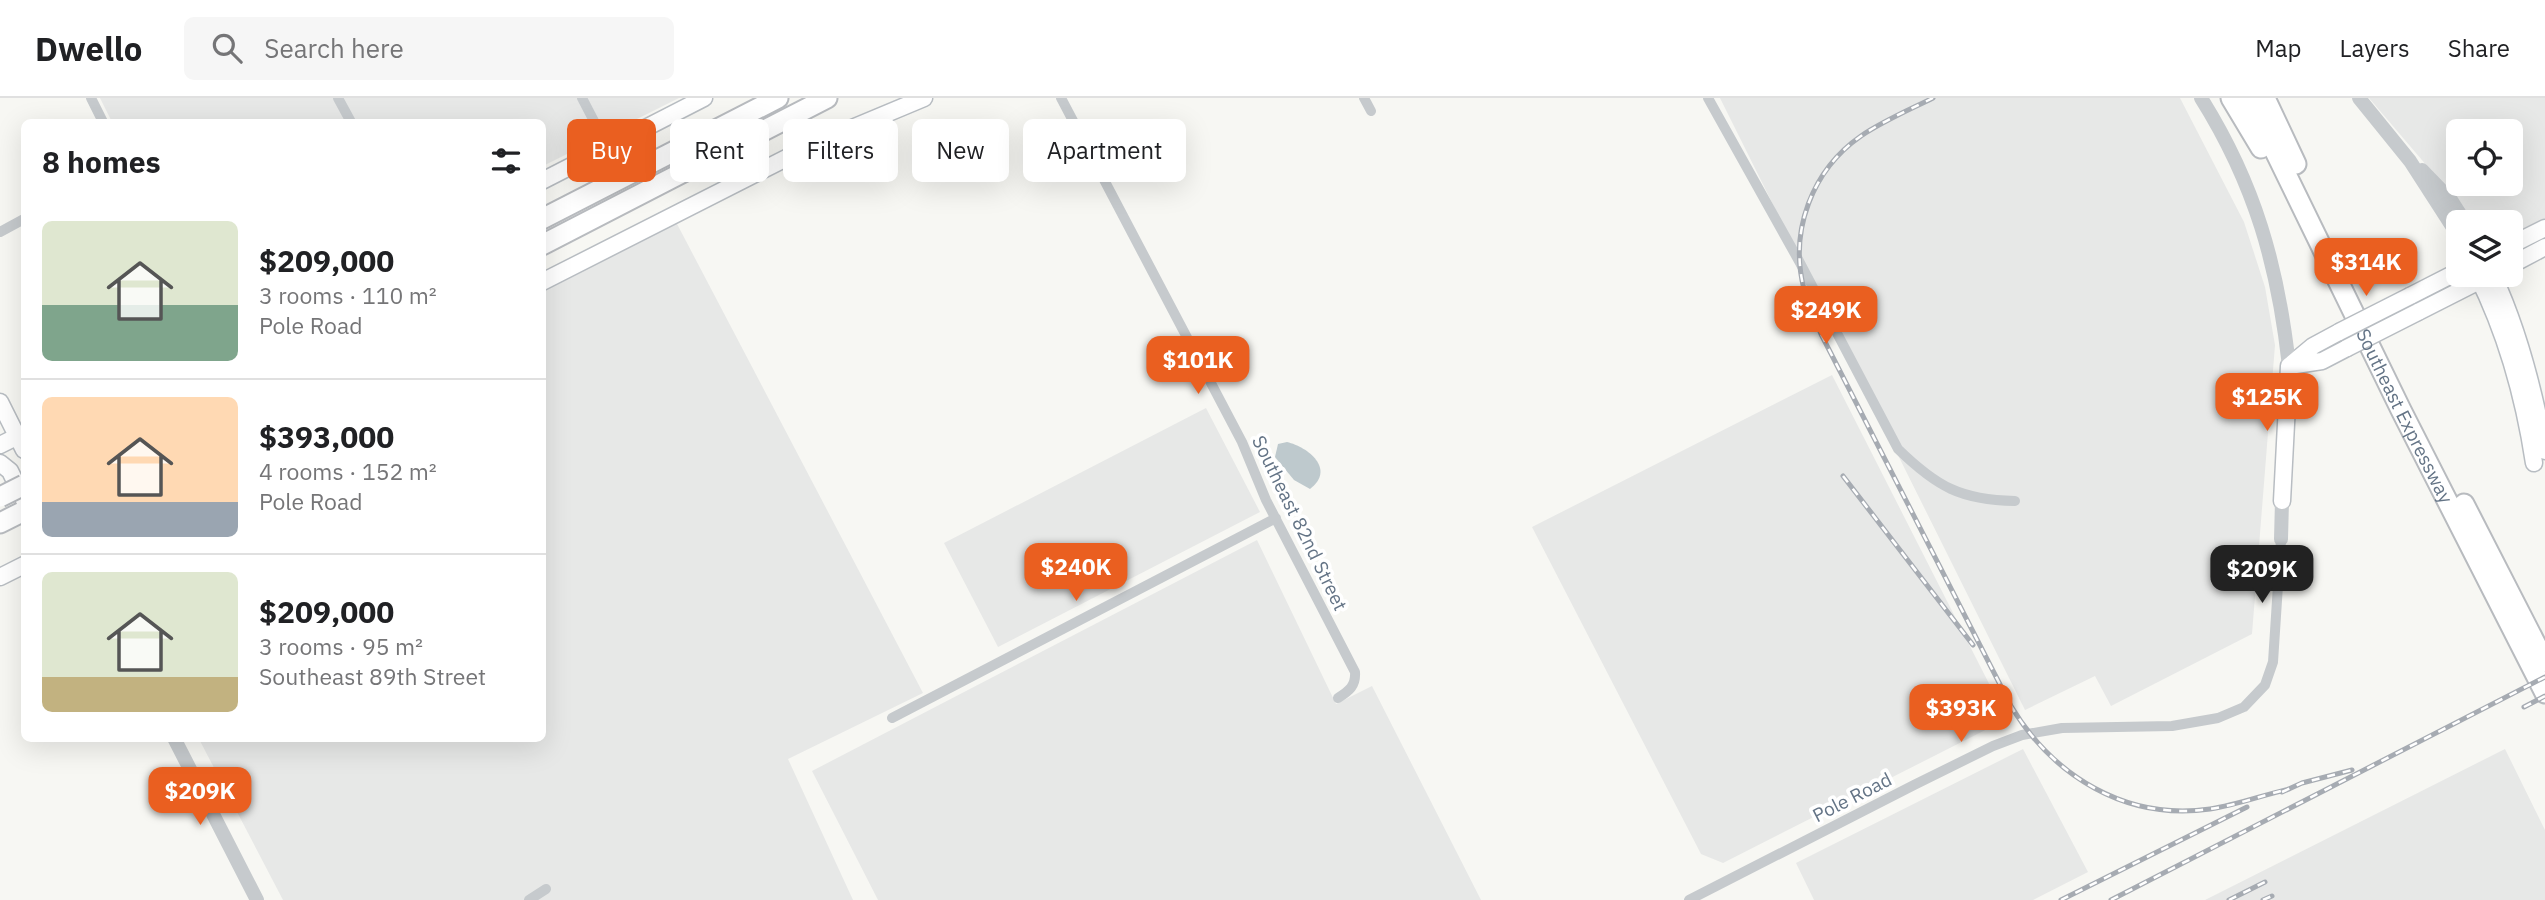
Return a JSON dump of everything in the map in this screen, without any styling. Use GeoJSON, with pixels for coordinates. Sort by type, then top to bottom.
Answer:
{"type":"FeatureCollection","features":[{"type":"Feature","properties":{"kind":"highway"},"geometry":{"type":"LineString","coordinates":[[546,215],[778,98]]}},
{"type":"Feature","properties":{"kind":"highway"},"geometry":{"type":"LineString","coordinates":[[546,243],[827,98]]}},
{"type":"Feature","properties":{"kind":"highway"},"geometry":{"type":"LineString","coordinates":[[2231,98],[2317,237]]}},
{"type":"Feature","properties":{"kind":"highway","name":"Southeast Expressway"},"geometry":{"type":"LineString","coordinates":[[2249,98],[2407,422],[2545,693]]}},
{"type":"Feature","properties":{"kind":"highway","name":"Southeast Expressway"},"geometry":{"type":"LineString","coordinates":[[2265,98],[2384,354],[2545,662]]}},
{"type":"Feature","properties":{"kind":"highway"},"geometry":{"type":"LineString","coordinates":[[0,497],[21,486]]}},
{"type":"Feature","properties":{"kind":"main road"},"geometry":{"type":"LineString","coordinates":[[656,123],[704,98]]}},
{"type":"Feature","properties":{"kind":"main road"},"geometry":{"type":"LineString","coordinates":[[546,280],[814,144],[925,98]]}},
{"type":"Feature","properties":{"kind":"main road"},"geometry":{"type":"LineString","coordinates":[[546,179],[567,168]]}},
{"type":"Feature","properties":{"kind":"main road"},"geometry":{"type":"LineString","coordinates":[[2523,239],[2545,228]]}},
{"type":"Feature","properties":{"kind":"main road"},"geometry":{"type":"LineString","coordinates":[[2523,261],[2545,247]]}},
{"type":"Feature","properties":{"kind":"main road"},"geometry":{"type":"LineString","coordinates":[[2282,501],[2289,366],[2313,346],[2446,278]]}},
{"type":"Feature","properties":{"kind":"main road"},"geometry":{"type":"LineString","coordinates":[[2289,366],[2322,360],[2465,287]]}},
{"type":"Feature","properties":{"kind":"main road"},"geometry":{"type":"LineString","coordinates":[[2488,287],[2539,457]]}},
{"type":"Feature","properties":{"kind":"main road"},"geometry":{"type":"LineString","coordinates":[[2494,287],[2504,300],[2535,390],[2539,457]]}},
{"type":"Feature","properties":{"kind":"main road"},"geometry":{"type":"LineString","coordinates":[[2504,300],[2508,287]]}},
{"type":"Feature","properties":{"kind":"main road"},"geometry":{"type":"LineString","coordinates":[[0,402],[21,438]]}},
{"type":"Feature","properties":{"kind":"main road"},"geometry":{"type":"LineString","coordinates":[[0,445],[21,440]]}},
{"type":"Feature","properties":{"kind":"main road"},"geometry":{"type":"LineString","coordinates":[[0,463],[10,471],[21,494]]}},
{"type":"Feature","properties":{"kind":"main road"},"geometry":{"type":"LineString","coordinates":[[0,577],[21,566]]}},
{"type":"Feature","properties":{"kind":"street"},"geometry":{"type":"LineString","coordinates":[[91,98],[102,119]]}},
{"type":"Feature","properties":{"kind":"street"},"geometry":{"type":"LineString","coordinates":[[338,98],[349,119]]}},
{"type":"Feature","properties":{"kind":"street"},"geometry":{"type":"LineString","coordinates":[[582,98],[593,119]]}},
{"type":"Feature","properties":{"kind":"street","name":"Southeast 82nd Street"},"geometry":{"type":"LineString","coordinates":[[1061,98],[1242,442],[1276,517],[1354,672],[1355,681],[1352,688],[1338,698]]}},
{"type":"Feature","properties":{"kind":"street"},"geometry":{"type":"LineString","coordinates":[[1364,98],[1371,111]]}},
{"type":"Feature","properties":{"kind":"street"},"geometry":{"type":"LineString","coordinates":[[1708,98],[1799,261],[1898,449],[1919,470],[1941,485],[1984,500],[2015,501]]}},
{"type":"Feature","properties":{"kind":"street"},"geometry":{"type":"LineString","coordinates":[[2201,98],[2249,192],[2268,242],[2283,312],[2289,366]]}},
{"type":"Feature","properties":{"kind":"street"},"geometry":{"type":"LineString","coordinates":[[2359,98],[2410,161],[2446,217]]}},
{"type":"Feature","properties":{"kind":"street"},"geometry":{"type":"LineString","coordinates":[[2410,161],[2430,177],[2457,210]]}},
{"type":"Feature","properties":{"kind":"street"},"geometry":{"type":"LineString","coordinates":[[0,232],[21,221]]}},
{"type":"Feature","properties":{"kind":"street"},"geometry":{"type":"LineString","coordinates":[[2281,539],[2282,501]]}},
{"type":"Feature","properties":{"kind":"street"},"geometry":{"type":"LineString","coordinates":[[892,718],[1276,517]]}},
{"type":"Feature","properties":{"kind":"street","name":"Pole Road"},"geometry":{"type":"LineString","coordinates":[[1689,900],[1862,810],[2013,738],[2062,728],[2172,726],[2218,718],[2244,707],[2269,678],[2275,653],[2281,539]]}},
{"type":"Feature","properties":{"kind":"street"},"geometry":{"type":"LineString","coordinates":[[176,742],[257,900]]}},
{"type":"Feature","properties":{"kind":"street"},"geometry":{"type":"LineString","coordinates":[[529,900],[546,889]]}},
{"type":"Feature","properties":{"kind":"shaded area"},"geometry":{"type":"Polygon","coordinates":[[[100,98],[679,98],[637,119],[567,119],[567,154],[546,164],[546,119],[110,119],[100,98]]]}},
{"type":"Feature","properties":{"kind":"shaded area"},"geometry":{"type":"Polygon","coordinates":[[[1720,98],[2180,98],[2244,222],[2265,287],[2275,345],[2252,634],[2111,706],[2095,676],[2025,710],[1720,98]]]}},
{"type":"Feature","properties":{"kind":"shaded area"},"geometry":{"type":"Polygon","coordinates":[[[2369,98],[2545,98],[2545,222],[2523,233],[2523,210],[2461,210],[2450,196],[2523,196],[2523,119],[2446,119],[2446,190],[2369,98]]]}},
{"type":"Feature","properties":{"kind":"shaded area"},"geometry":{"type":"Polygon","coordinates":[[[676,222],[923,693],[788,759],[853,900],[283,900],[201,742],[546,742],[546,288],[676,222]]]}},
{"type":"Feature","properties":{"kind":"shaded area"},"geometry":{"type":"Polygon","coordinates":[[[1832,375],[2007,719],[1723,863],[1701,854],[1532,527],[1832,375]]]}},
{"type":"Feature","properties":{"kind":"shaded area"},"geometry":{"type":"Polygon","coordinates":[[[1206,408],[1260,512],[998,647],[944,543],[1206,408]]]}},
{"type":"Feature","properties":{"kind":"shaded area"},"geometry":{"type":"Polygon","coordinates":[[[1287,442],[1310,454],[1320,467],[1317,481],[1310,489],[1294,480],[1275,457],[1278,444],[1287,442]]]}},
{"type":"Feature","properties":{"kind":"shaded area"},"geometry":{"type":"Polygon","coordinates":[[[1257,540],[1336,704],[1372,686],[1481,900],[878,900],[812,771],[1257,540]]]}},
{"type":"Feature","properties":{"kind":"shaded area"},"geometry":{"type":"Polygon","coordinates":[[[2023,749],[2088,872],[2033,900],[1814,900],[1796,863],[2023,749]]]}},
{"type":"Feature","properties":{"kind":"shaded area"},"geometry":{"type":"Polygon","coordinates":[[[2505,749],[2545,830],[2545,900],[2205,900],[2505,749]]]}},
{"type":"Feature","properties":{"kind":"railway"},"geometry":{"type":"LineString","coordinates":[[1933,98],[1861,136],[1829,166],[1808,204],[1800,245],[1800,267],[1806,295],[1821,334],[2011,706],[2028,731],[2070,773],[2121,800],[2149,808],[2179,811],[2210,809],[2289,789]]}},
{"type":"Feature","properties":{"kind":"railway"},"geometry":{"type":"LineString","coordinates":[[1843,476],[1973,645]]}},
{"type":"Feature","properties":{"kind":"railway"},"geometry":{"type":"LineString","coordinates":[[2111,900],[2545,677]]}},
{"type":"Feature","properties":{"kind":"railway"},"geometry":{"type":"LineString","coordinates":[[2524,707],[2545,696]]}},
{"type":"Feature","properties":{"kind":"railway"},"geometry":{"type":"LineString","coordinates":[[2282,792],[2302,783],[2352,770]]}},
{"type":"Feature","properties":{"kind":"railway"},"geometry":{"type":"LineString","coordinates":[[2061,900],[2247,807]]}},
{"type":"Feature","properties":{"kind":"railway"},"geometry":{"type":"LineString","coordinates":[[2229,900],[2265,882]]}},
{"type":"Feature","properties":{"kind":"railway"},"geometry":{"type":"LineString","coordinates":[[2263,900],[2272,896]]}}]}
